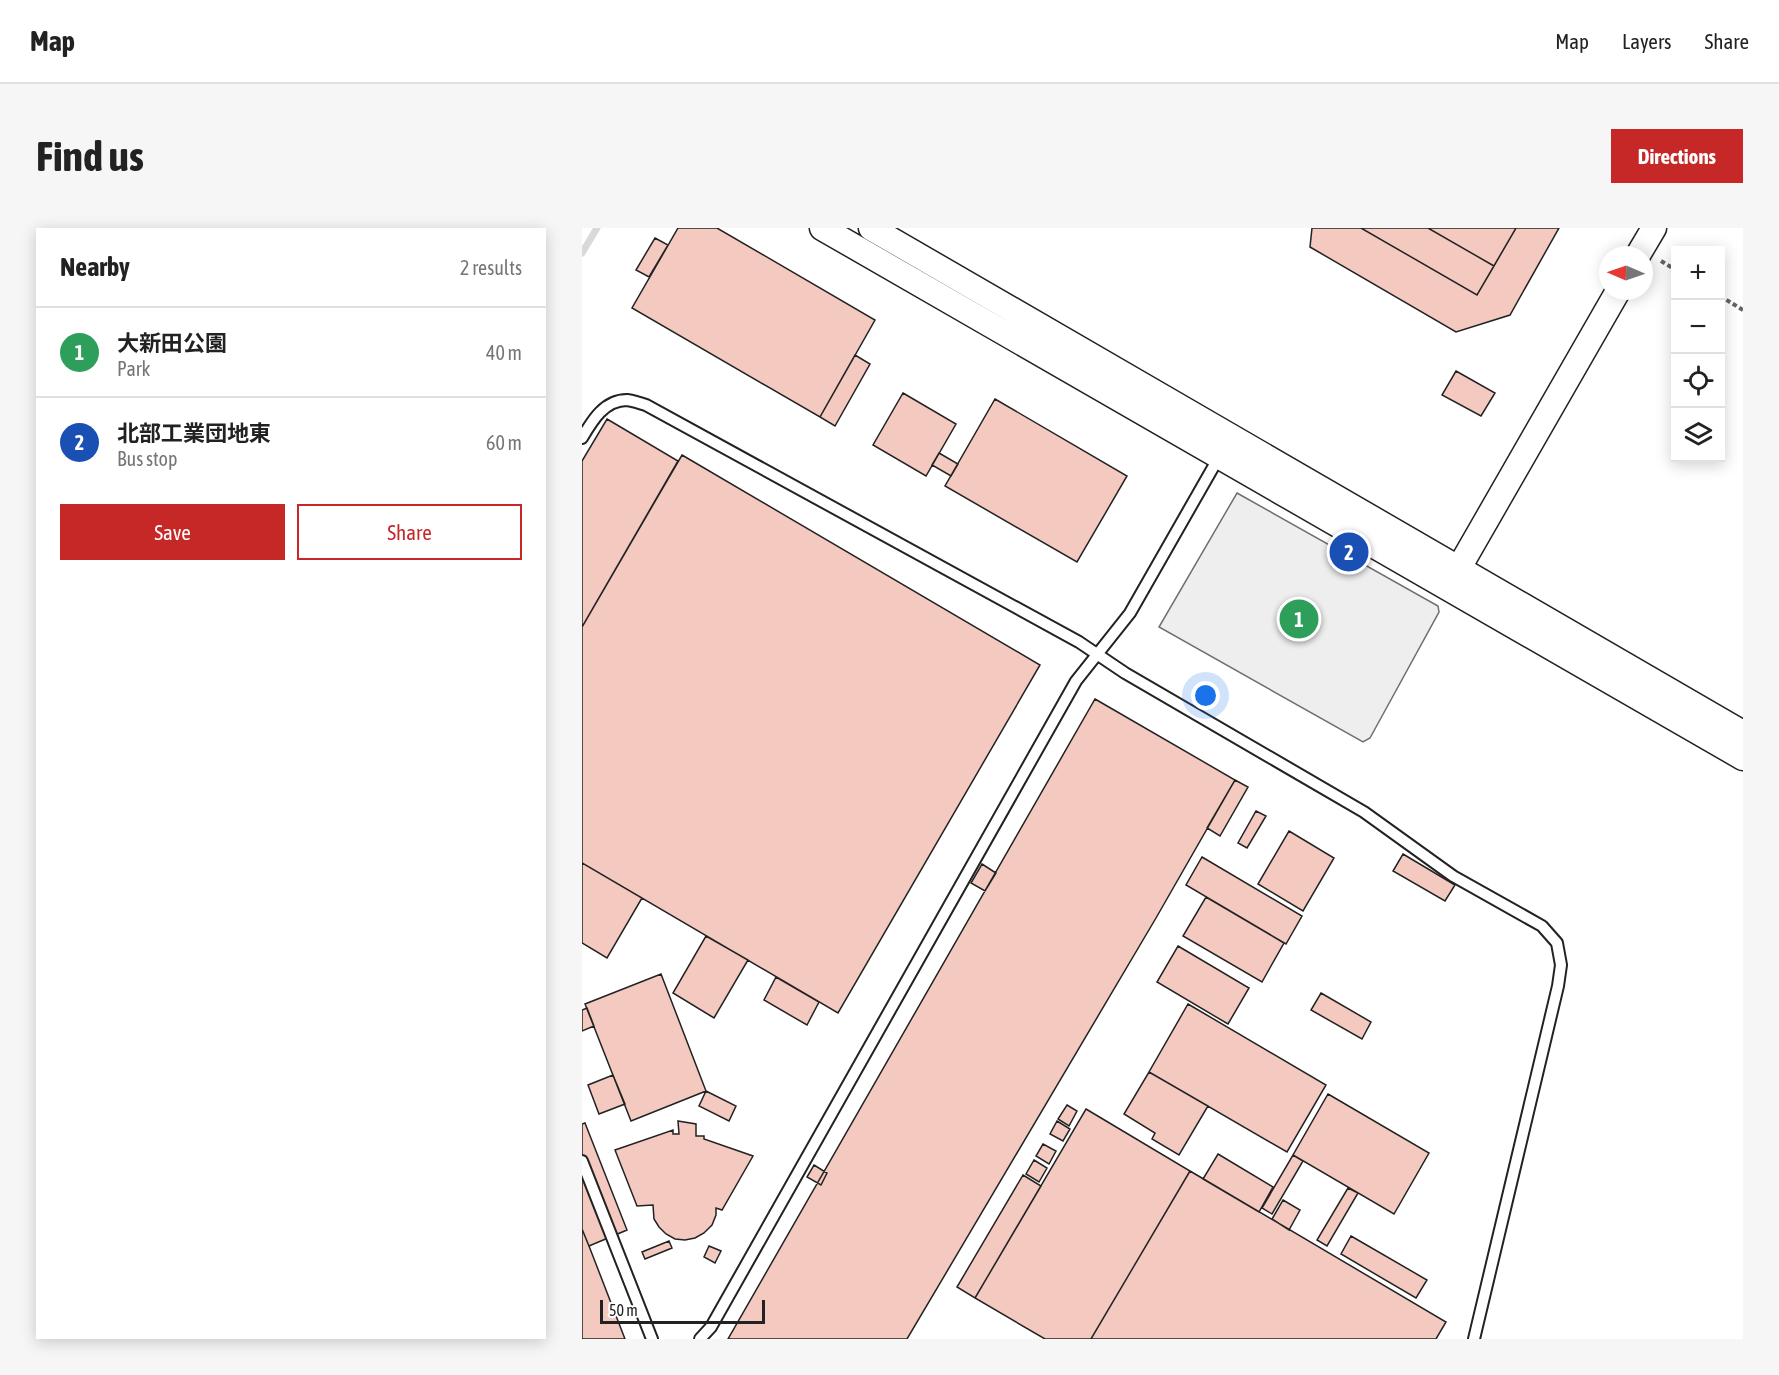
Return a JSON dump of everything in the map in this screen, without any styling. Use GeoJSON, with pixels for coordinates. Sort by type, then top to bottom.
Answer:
{"type":"FeatureCollection","features":[{"type":"Feature","properties":{"kind":"street"},"geometry":{"type":"LineString","coordinates":[[822,228],[1225,446]]}},
{"type":"Feature","properties":{"kind":"street"},"geometry":{"type":"LineString","coordinates":[[871,228],[1225,446],[1453,578],[1743,758]]}},
{"type":"Feature","properties":{"kind":"street"},"geometry":{"type":"LineString","coordinates":[[1643,246],[1654,228]]}},
{"type":"Feature","properties":{"kind":"street"},"geometry":{"type":"LineString","coordinates":[[1453,578],[1613,300]]}},
{"type":"Feature","properties":{"kind":"street"},"geometry":{"type":"LineString","coordinates":[[1453,578],[1743,733]]}},
{"type":"Feature","properties":{"kind":"lane"},"geometry":{"type":"LineString","coordinates":[[582,438],[596,414],[617,402],[628,400],[646,405],[1069,637],[1135,679],[1364,812],[1453,876],[1542,926],[1557,943],[1561,965],[1558,986],[1474,1339]]}},
{"type":"Feature","properties":{"kind":"lane"},"geometry":{"type":"LineString","coordinates":[[700,1339],[711,1327],[1076,681],[1130,613],[1225,446]]}},
{"type":"Feature","properties":{"kind":"lane"},"geometry":{"type":"LineString","coordinates":[[582,1161],[652,1339]]}},
{"type":"Feature","properties":{"kind":"path"},"geometry":{"type":"LineString","coordinates":[[1725,299],[1743,309]]}},
{"type":"Feature","properties":{"kind":"shaded area"},"geometry":{"type":"Polygon","coordinates":[[[1237,493],[1438,606],[1439,612],[1370,738],[1363,742],[1159,627],[1237,493]]]}},
{"type":"Feature","properties":{"kind":"building"},"geometry":{"type":"Polygon","coordinates":[[[678,228],[717,228],[875,320],[820,417],[632,308],[678,228]]]}},
{"type":"Feature","properties":{"kind":"building"},"geometry":{"type":"Polygon","coordinates":[[[1312,228],[1361,228],[1477,295],[1516,228],[1559,228],[1510,315],[1456,332],[1310,247],[1312,228]]]}},
{"type":"Feature","properties":{"kind":"building"},"geometry":{"type":"Polygon","coordinates":[[[1361,228],[1428,228],[1494,266],[1477,295],[1361,228]]]}},
{"type":"Feature","properties":{"kind":"building"},"geometry":{"type":"Polygon","coordinates":[[[1428,228],[1516,228],[1494,266],[1428,228]]]}},
{"type":"Feature","properties":{"kind":"building"},"geometry":{"type":"Polygon","coordinates":[[[655,238],[668,245],[649,277],[636,270],[655,238]]]}},
{"type":"Feature","properties":{"kind":"building"},"geometry":{"type":"Polygon","coordinates":[[[855,355],[870,364],[835,426],[820,417],[855,355]]]}},
{"type":"Feature","properties":{"kind":"building"},"geometry":{"type":"Polygon","coordinates":[[[1456,371],[1495,393],[1481,416],[1442,395],[1456,371]]]}},
{"type":"Feature","properties":{"kind":"building"},"geometry":{"type":"Polygon","coordinates":[[[903,393],[956,424],[926,476],[873,445],[903,393]]]}},
{"type":"Feature","properties":{"kind":"building"},"geometry":{"type":"Polygon","coordinates":[[[995,399],[1127,476],[1077,562],[945,486],[995,399]]]}},
{"type":"Feature","properties":{"kind":"building"},"geometry":{"type":"Polygon","coordinates":[[[607,419],[678,461],[582,627],[582,461],[607,419]]]}},
{"type":"Feature","properties":{"kind":"building"},"geometry":{"type":"Polygon","coordinates":[[[939,453],[958,464],[951,476],[932,465],[939,453]]]}},
{"type":"Feature","properties":{"kind":"building"},"geometry":{"type":"Polygon","coordinates":[[[682,455],[1040,665],[838,1013],[582,863],[582,627],[682,455]]]}},
{"type":"Feature","properties":{"kind":"building"},"geometry":{"type":"Polygon","coordinates":[[[1095,699],[1235,780],[1156,918],[907,1339],[728,1339],[1095,699]]]}},
{"type":"Feature","properties":{"kind":"building"},"geometry":{"type":"Polygon","coordinates":[[[1235,780],[1248,787],[1220,836],[1207,828],[1235,780]]]}},
{"type":"Feature","properties":{"kind":"building"},"geometry":{"type":"Polygon","coordinates":[[[1256,811],[1266,816],[1247,848],[1238,843],[1256,811]]]}},
{"type":"Feature","properties":{"kind":"building"},"geometry":{"type":"Polygon","coordinates":[[[1289,831],[1334,858],[1303,911],[1258,884],[1289,831]]]}},
{"type":"Feature","properties":{"kind":"building"},"geometry":{"type":"Polygon","coordinates":[[[1403,854],[1455,885],[1445,901],[1393,871],[1403,854]]]}},
{"type":"Feature","properties":{"kind":"building"},"geometry":{"type":"Polygon","coordinates":[[[1202,857],[1302,916],[1286,944],[1186,885],[1202,857]]]}},
{"type":"Feature","properties":{"kind":"building"},"geometry":{"type":"Polygon","coordinates":[[[582,863],[642,898],[607,958],[582,943],[582,863]]]}},
{"type":"Feature","properties":{"kind":"building"},"geometry":{"type":"Polygon","coordinates":[[[982,864],[996,873],[985,891],[971,883],[982,864]]]}},
{"type":"Feature","properties":{"kind":"building"},"geometry":{"type":"Polygon","coordinates":[[[1206,897],[1284,943],[1262,982],[1183,936],[1206,897]]]}},
{"type":"Feature","properties":{"kind":"building"},"geometry":{"type":"Polygon","coordinates":[[[706,936],[748,960],[714,1018],[673,993],[706,936]]]}},
{"type":"Feature","properties":{"kind":"building"},"geometry":{"type":"Polygon","coordinates":[[[1178,946],[1249,988],[1228,1024],[1157,982],[1178,946]]]}},
{"type":"Feature","properties":{"kind":"building"},"geometry":{"type":"Polygon","coordinates":[[[661,974],[706,1091],[631,1121],[585,1004],[661,974]]]}},
{"type":"Feature","properties":{"kind":"building"},"geometry":{"type":"Polygon","coordinates":[[[776,977],[819,1002],[807,1025],[764,1000],[776,977]]]}},
{"type":"Feature","properties":{"kind":"building"},"geometry":{"type":"Polygon","coordinates":[[[1321,993],[1371,1022],[1362,1039],[1311,1010],[1321,993]]]}},
{"type":"Feature","properties":{"kind":"building"},"geometry":{"type":"Polygon","coordinates":[[[1188,1004],[1326,1085],[1287,1152],[1149,1072],[1188,1004]]]}},
{"type":"Feature","properties":{"kind":"building"},"geometry":{"type":"Polygon","coordinates":[[[587,1008],[594,1026],[582,1031],[582,1010],[587,1008]]]}},
{"type":"Feature","properties":{"kind":"building"},"geometry":{"type":"Polygon","coordinates":[[[1149,1072],[1208,1106],[1179,1155],[1152,1139],[1155,1133],[1124,1114],[1149,1072]]]}},
{"type":"Feature","properties":{"kind":"building"},"geometry":{"type":"Polygon","coordinates":[[[613,1075],[625,1104],[599,1114],[588,1085],[613,1075]]]}},
{"type":"Feature","properties":{"kind":"building"},"geometry":{"type":"Polygon","coordinates":[[[706,1091],[736,1106],[729,1121],[699,1106],[706,1091]]]}},
{"type":"Feature","properties":{"kind":"building"},"geometry":{"type":"Polygon","coordinates":[[[1328,1094],[1429,1153],[1394,1214],[1293,1155],[1328,1094]]]}},
{"type":"Feature","properties":{"kind":"building"},"geometry":{"type":"Polygon","coordinates":[[[1067,1105],[1077,1111],[1069,1126],[1058,1119],[1067,1105]]]}},
{"type":"Feature","properties":{"kind":"building"},"geometry":{"type":"Polygon","coordinates":[[[1086,1109],[1190,1171],[1091,1339],[1045,1339],[975,1298],[1086,1109]]]}},
{"type":"Feature","properties":{"kind":"building"},"geometry":{"type":"Polygon","coordinates":[[[678,1121],[696,1124],[696,1136],[704,1136],[704,1139],[753,1156],[722,1210],[716,1208],[712,1225],[695,1238],[685,1240],[675,1239],[659,1227],[654,1219],[653,1205],[637,1206],[615,1150],[673,1130],[673,1134],[679,1134],[678,1121]]]}},
{"type":"Feature","properties":{"kind":"building"},"geometry":{"type":"Polygon","coordinates":[[[1057,1121],[1070,1129],[1063,1141],[1050,1134],[1057,1121]]]}},
{"type":"Feature","properties":{"kind":"building"},"geometry":{"type":"Polygon","coordinates":[[[585,1123],[627,1230],[589,1246],[582,1229],[582,1124],[585,1123]]]}},
{"type":"Feature","properties":{"kind":"building"},"geometry":{"type":"Polygon","coordinates":[[[1043,1144],[1056,1151],[1049,1164],[1036,1156],[1043,1144]]]}},
{"type":"Feature","properties":{"kind":"building"},"geometry":{"type":"Polygon","coordinates":[[[1218,1154],[1273,1187],[1259,1212],[1203,1179],[1218,1154]]]}},
{"type":"Feature","properties":{"kind":"building"},"geometry":{"type":"Polygon","coordinates":[[[1293,1155],[1303,1161],[1272,1214],[1262,1208],[1293,1155]]]}},
{"type":"Feature","properties":{"kind":"building"},"geometry":{"type":"Polygon","coordinates":[[[1034,1160],[1047,1168],[1039,1182],[1026,1174],[1034,1160]]]}},
{"type":"Feature","properties":{"kind":"building"},"geometry":{"type":"Polygon","coordinates":[[[814,1165],[827,1173],[821,1185],[807,1177],[814,1165]]]}},
{"type":"Feature","properties":{"kind":"building"},"geometry":{"type":"Polygon","coordinates":[[[1190,1171],[1446,1322],[1436,1339],[1091,1339],[1190,1171]]]}},
{"type":"Feature","properties":{"kind":"building"},"geometry":{"type":"Polygon","coordinates":[[[1023,1175],[1041,1186],[975,1298],[957,1287],[1023,1175]]]}},
{"type":"Feature","properties":{"kind":"building"},"geometry":{"type":"Polygon","coordinates":[[[1348,1188],[1358,1193],[1327,1246],[1317,1240],[1348,1188]]]}},
{"type":"Feature","properties":{"kind":"building"},"geometry":{"type":"Polygon","coordinates":[[[1283,1200],[1300,1210],[1289,1230],[1272,1219],[1283,1200]]]}},
{"type":"Feature","properties":{"kind":"building"},"geometry":{"type":"Polygon","coordinates":[[[582,1229],[589,1246],[625,1339],[582,1339],[582,1229]]]}},
{"type":"Feature","properties":{"kind":"building"},"geometry":{"type":"Polygon","coordinates":[[[1351,1236],[1427,1280],[1416,1298],[1341,1254],[1351,1236]]]}},
{"type":"Feature","properties":{"kind":"building"},"geometry":{"type":"Polygon","coordinates":[[[669,1241],[672,1248],[645,1259],[642,1252],[669,1241]]]}},
{"type":"Feature","properties":{"kind":"building"},"geometry":{"type":"Polygon","coordinates":[[[709,1246],[721,1251],[715,1263],[704,1257],[709,1246]]]}},
{"type":"Feature","properties":{"kind":"waterway"},"geometry":{"type":"LineString","coordinates":[[582,253],[597,228]]}},
{"type":"Feature","properties":{"kind":"place","name":"北部工業団地東"},"geometry":{"type":"Point","coordinates":[1349,552]}},
{"type":"Feature","properties":{"kind":"place","name":"大新田公園"},"geometry":{"type":"Point","coordinates":[1299,619]}}]}
